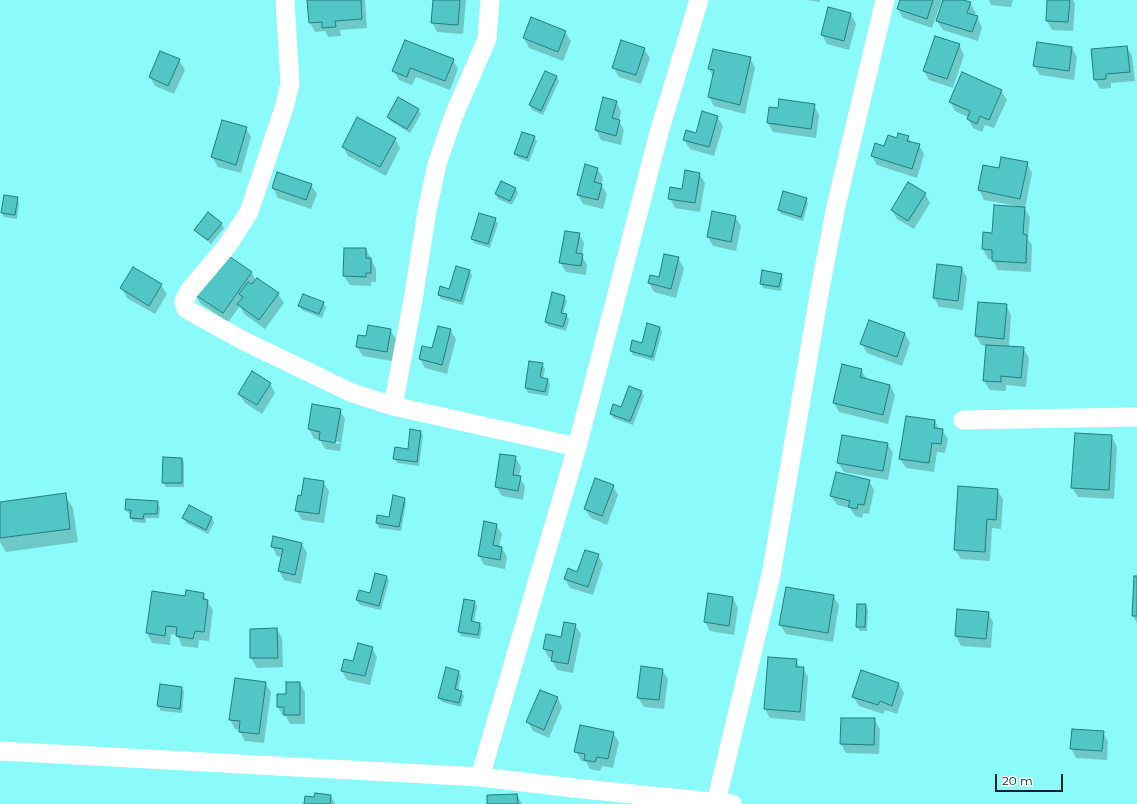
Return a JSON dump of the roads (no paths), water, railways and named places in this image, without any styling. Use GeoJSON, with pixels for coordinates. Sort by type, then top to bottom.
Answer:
{"type":"FeatureCollection","features":[{"type":"Feature","properties":{"kind":"street"},"geometry":{"type":"LineString","coordinates":[[285,0],[290,84],[284,108],[249,212],[227,246],[189,291],[184,301],[186,309],[244,341],[352,393],[393,406],[577,447]]}},
{"type":"Feature","properties":{"kind":"street"},"geometry":{"type":"LineString","coordinates":[[393,406],[413,300],[427,210],[437,164],[454,115],[487,39],[490,0]]}},
{"type":"Feature","properties":{"kind":"street"},"geometry":{"type":"LineString","coordinates":[[480,777],[577,447],[660,129],[699,0]]}},
{"type":"Feature","properties":{"kind":"street"},"geometry":{"type":"LineString","coordinates":[[0,751],[480,777],[581,796],[724,803],[771,575],[820,289],[836,206],[885,0]]}},
{"type":"Feature","properties":{"kind":"street"},"geometry":{"type":"LineString","coordinates":[[963,420],[1137,417]]}}]}
